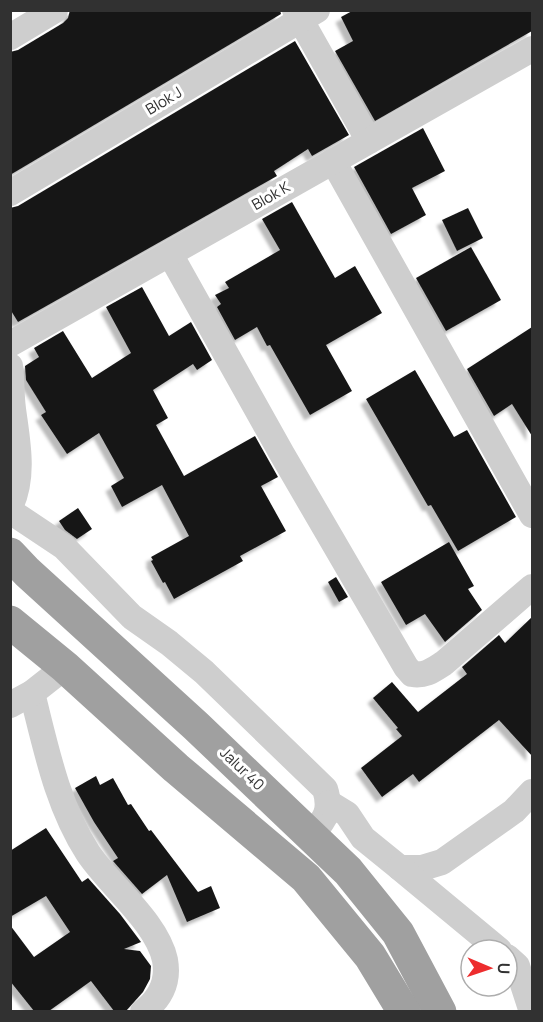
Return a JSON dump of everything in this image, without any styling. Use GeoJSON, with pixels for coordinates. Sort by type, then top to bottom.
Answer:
{"type":"FeatureCollection","features":[{"type":"Feature","properties":{"kind":"highway","name":"Jalur 40"},"geometry":{"type":"LineString","coordinates":[[10,554],[348,871],[399,933],[440,1011]]}},
{"type":"Feature","properties":{"kind":"highway"},"geometry":{"type":"LineString","coordinates":[[10,622],[65,667],[176,768],[306,878],[370,956],[404,1011]]}},
{"type":"Feature","properties":{"kind":"highway"},"geometry":{"type":"LineString","coordinates":[[176,768],[188,758],[196,726]]}},
{"type":"Feature","properties":{"kind":"street"},"geometry":{"type":"LineString","coordinates":[[10,37],[56,10]]}},
{"type":"Feature","properties":{"kind":"street"},"geometry":{"type":"LineString","coordinates":[[304,14],[369,141]]}},
{"type":"Feature","properties":{"kind":"street","name":"Blok J"},"geometry":{"type":"LineString","coordinates":[[10,193],[304,14]]}},
{"type":"Feature","properties":{"kind":"street","name":"Blok K"},"geometry":{"type":"LineString","coordinates":[[10,344],[532,49]]}},
{"type":"Feature","properties":{"kind":"street"},"geometry":{"type":"LineString","coordinates":[[333,161],[378,244],[459,381],[532,515]]}},
{"type":"Feature","properties":{"kind":"street"},"geometry":{"type":"LineString","coordinates":[[170,254],[288,464],[412,674],[429,673],[444,663],[532,587]]}},
{"type":"Feature","properties":{"kind":"street"},"geometry":{"type":"LineString","coordinates":[[10,366],[19,445],[18,478],[10,509],[64,547],[132,617],[204,672],[325,789],[329,803],[324,819],[311,836]]}},
{"type":"Feature","properties":{"kind":"street"},"geometry":{"type":"LineString","coordinates":[[65,667],[21,699],[63,806],[75,830],[89,854],[152,932],[165,959],[166,978],[161,992],[153,1004],[143,1011]]}},
{"type":"Feature","properties":{"kind":"street"},"geometry":{"type":"LineString","coordinates":[[400,868],[422,868],[442,862],[514,811],[532,792]]}},
{"type":"Feature","properties":{"kind":"street"},"geometry":{"type":"LineString","coordinates":[[329,803],[347,814],[363,838],[484,938]]}},
{"type":"Feature","properties":{"kind":"street"},"geometry":{"type":"LineString","coordinates":[[519,972],[532,1011]]}},
{"type":"Feature","properties":{"kind":"building"},"geometry":{"type":"Polygon","coordinates":[[[70,10],[280,10],[281,14],[10,175],[10,52],[18,50],[63,23],[68,18],[70,10]]]}},
{"type":"Feature","properties":{"kind":"building"},"geometry":{"type":"Polygon","coordinates":[[[354,10],[532,10],[532,31],[375,121],[335,51],[353,41],[341,17],[354,10]]]}},
{"type":"Feature","properties":{"kind":"building"},"geometry":{"type":"Polygon","coordinates":[[[295,41],[349,135],[312,156],[308,149],[274,171],[277,176],[18,322],[10,309],[10,208],[18,206],[295,41]]]}},
{"type":"Feature","properties":{"kind":"building"},"geometry":{"type":"Polygon","coordinates":[[[423,128],[445,171],[412,188],[426,215],[391,234],[354,167],[423,128]]]}},
{"type":"Feature","properties":{"kind":"building"},"geometry":{"type":"Polygon","coordinates":[[[292,202],[335,278],[355,266],[382,313],[326,345],[352,391],[310,415],[270,345],[267,346],[257,327],[235,340],[217,307],[221,304],[215,295],[229,288],[225,282],[280,250],[262,219],[292,202]]]}},
{"type":"Feature","properties":{"kind":"building"},"geometry":{"type":"Polygon","coordinates":[[[468,208],[483,238],[457,251],[442,220],[468,208]]]}},
{"type":"Feature","properties":{"kind":"building"},"geometry":{"type":"Polygon","coordinates":[[[471,247],[501,300],[446,331],[416,278],[471,247]]]}},
{"type":"Feature","properties":{"kind":"building"},"geometry":{"type":"Polygon","coordinates":[[[142,287],[169,336],[191,322],[212,360],[197,370],[193,364],[153,390],[168,418],[156,425],[184,476],[255,436],[278,477],[261,486],[286,531],[240,556],[243,561],[174,599],[165,582],[163,583],[151,557],[189,536],[162,485],[122,507],[111,486],[124,478],[99,433],[67,454],[41,415],[46,412],[26,380],[25,366],[39,357],[34,348],[63,331],[92,378],[131,353],[106,307],[142,287]]]}},
{"type":"Feature","properties":{"kind":"building"},"geometry":{"type":"Polygon","coordinates":[[[532,327],[532,436],[512,404],[494,416],[467,369],[532,327]]]}},
{"type":"Feature","properties":{"kind":"building"},"geometry":{"type":"Polygon","coordinates":[[[415,370],[454,437],[467,430],[516,517],[458,551],[431,505],[428,506],[366,399],[415,370]]]}},
{"type":"Feature","properties":{"kind":"building"},"geometry":{"type":"Polygon","coordinates":[[[78,508],[92,529],[77,539],[65,530],[59,521],[78,508]]]}},
{"type":"Feature","properties":{"kind":"building"},"geometry":{"type":"Polygon","coordinates":[[[449,542],[474,586],[468,589],[482,610],[445,642],[425,614],[406,625],[381,582],[449,542]]]}},
{"type":"Feature","properties":{"kind":"building"},"geometry":{"type":"Polygon","coordinates":[[[336,577],[348,597],[339,602],[328,582],[336,577]]]}},
{"type":"Feature","properties":{"kind":"building"},"geometry":{"type":"Polygon","coordinates":[[[532,617],[532,756],[499,720],[419,782],[413,774],[382,797],[361,768],[402,736],[373,698],[392,682],[418,712],[467,674],[462,667],[499,635],[505,643],[532,617]]]}},
{"type":"Feature","properties":{"kind":"building"},"geometry":{"type":"Polygon","coordinates":[[[96,776],[100,785],[113,778],[128,805],[131,804],[149,831],[151,830],[198,892],[211,886],[220,908],[187,922],[167,875],[142,894],[113,861],[118,858],[75,788],[96,776]]]}},
{"type":"Feature","properties":{"kind":"building"},"geometry":{"type":"Polygon","coordinates":[[[46,828],[82,882],[88,878],[141,942],[124,949],[140,951],[151,966],[150,979],[143,992],[126,1011],[114,1011],[91,981],[49,1011],[34,1011],[10,981],[10,925],[34,957],[70,932],[46,896],[10,917],[10,851],[46,828]]]}}]}
